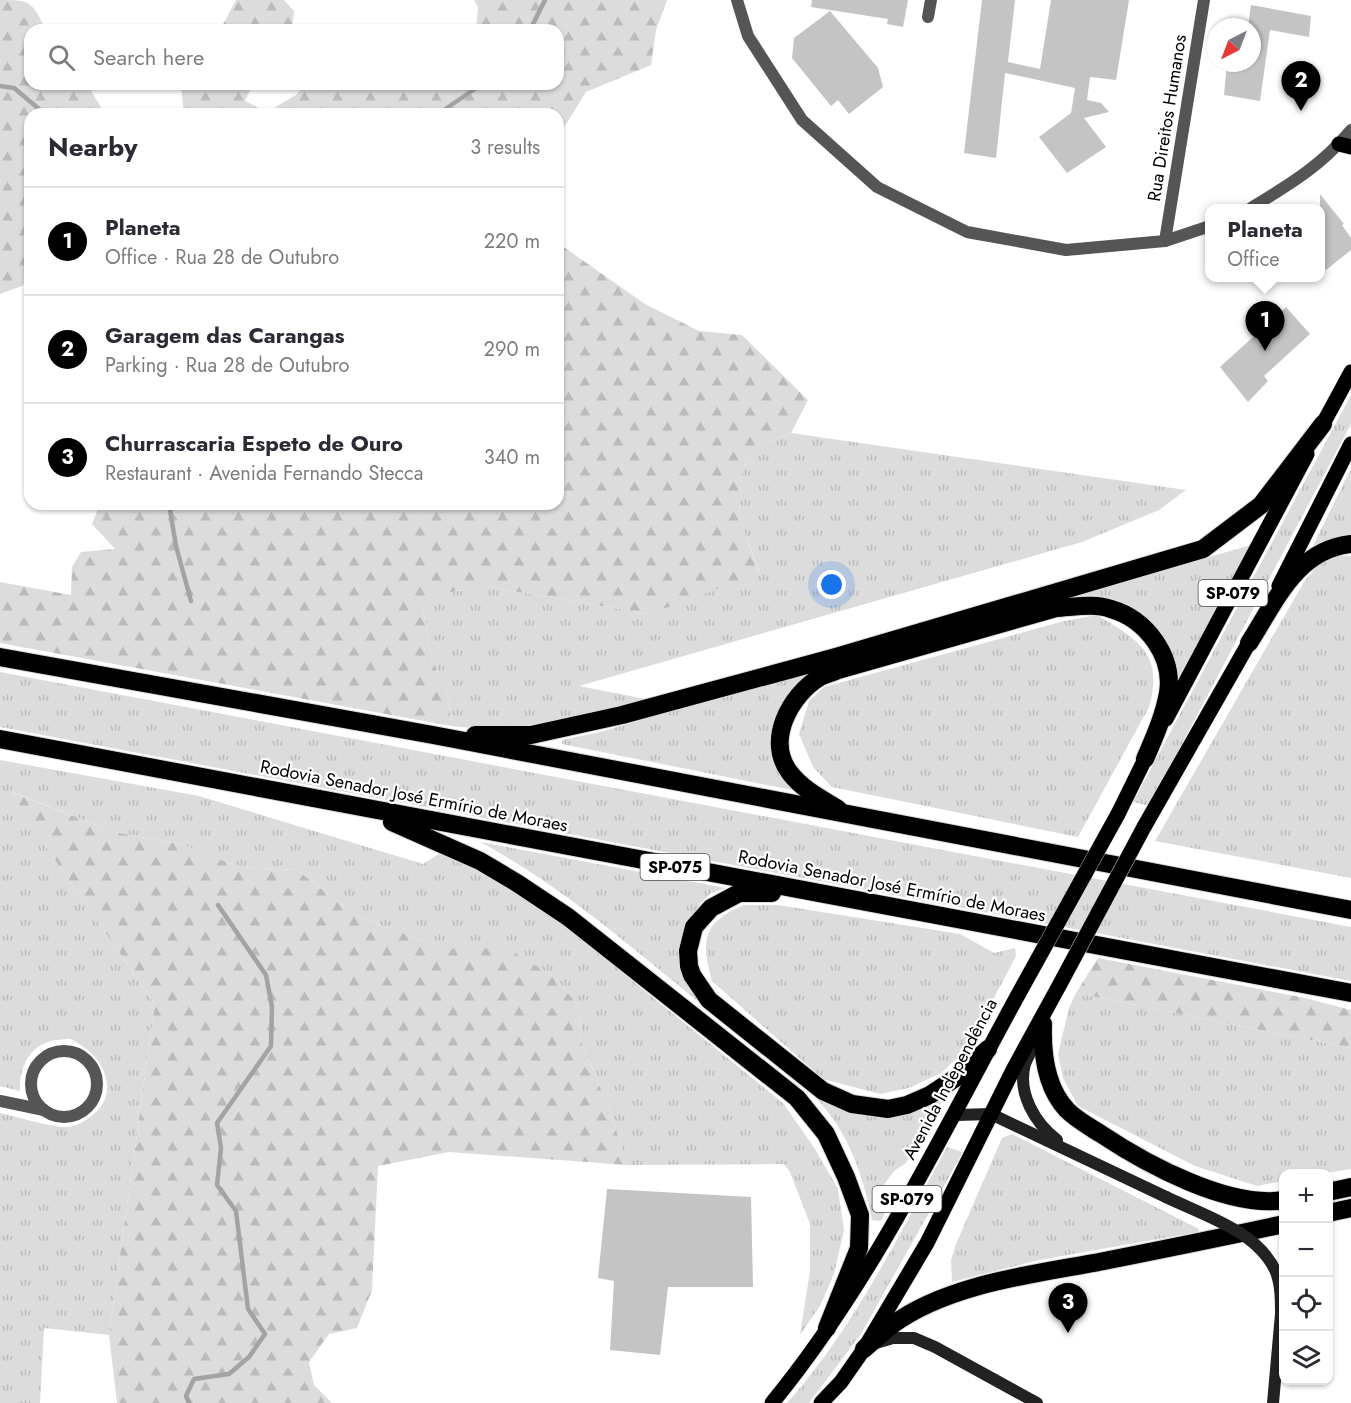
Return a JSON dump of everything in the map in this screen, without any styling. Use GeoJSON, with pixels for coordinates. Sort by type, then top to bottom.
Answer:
{"type":"FeatureCollection","features":[{"type":"Feature","properties":{"kind":"highway"},"geometry":{"type":"LineString","coordinates":[[433,735],[531,735],[622,715],[836,657],[1203,549],[1261,505],[1323,424]]}},
{"type":"Feature","properties":{"kind":"highway"},"geometry":{"type":"LineString","coordinates":[[1249,643],[1303,564],[1317,554],[1336,546],[1351,544]]}},
{"type":"Feature","properties":{"kind":"highway"},"geometry":{"type":"LineString","coordinates":[[850,816],[811,792],[789,773],[780,754],[783,723],[789,708],[804,691],[820,678],[838,670],[1056,608],[1083,606],[1110,608],[1136,620],[1156,642],[1168,668],[1169,692],[1145,759]]}},
{"type":"Feature","properties":{"kind":"highway"},"geometry":{"type":"LineString","coordinates":[[0,657],[433,735],[1351,910]]}},
{"type":"Feature","properties":{"kind":"highway","name":"Rodovia Senador José Ermírio de Moraes"},"geometry":{"type":"LineString","coordinates":[[0,739],[1351,993]]}},
{"type":"Feature","properties":{"kind":"highway"},"geometry":{"type":"LineString","coordinates":[[354,807],[429,837],[480,861],[518,883],[568,917],[797,1098],[826,1134],[860,1215],[859,1248],[827,1328]]}},
{"type":"Feature","properties":{"kind":"highway"},"geometry":{"type":"LineString","coordinates":[[806,891],[739,893],[711,908],[694,927],[688,951],[689,966],[709,1000],[823,1091],[852,1104],[888,1109],[907,1105],[930,1095],[957,1077],[988,1049]]}},
{"type":"Feature","properties":{"kind":"highway"},"geometry":{"type":"LineString","coordinates":[[1043,1024],[1042,1047],[1052,1086],[1066,1110],[1133,1154],[1186,1180],[1223,1194],[1249,1200],[1279,1200]]}},
{"type":"Feature","properties":{"kind":"highway"},"geometry":{"type":"LineString","coordinates":[[1333,1191],[1351,1187]]}},
{"type":"Feature","properties":{"kind":"highway"},"geometry":{"type":"LineString","coordinates":[[1333,1213],[1351,1208]]}},
{"type":"Feature","properties":{"kind":"highway"},"geometry":{"type":"LineString","coordinates":[[864,1349],[893,1324],[941,1299],[980,1284],[1279,1225]]}},
{"type":"Feature","properties":{"kind":"main road","name":"SP-079"},"geometry":{"type":"LineString","coordinates":[[1145,759],[1351,372]]}},
{"type":"Feature","properties":{"kind":"main road","name":"SP-079"},"geometry":{"type":"LineString","coordinates":[[821,1403],[841,1382],[864,1349],[927,1243],[1058,987],[1144,827],[1249,643],[1351,444]]}},
{"type":"Feature","properties":{"kind":"main road","name":"Avenida Independência"},"geometry":{"type":"LineString","coordinates":[[772,1403],[827,1328],[879,1251],[1118,814],[1145,759]]}},
{"type":"Feature","properties":{"kind":"main road"},"geometry":{"type":"LineString","coordinates":[[1058,987],[1025,1065],[1023,1080],[1024,1092],[1042,1126],[1070,1150]]}},
{"type":"Feature","properties":{"kind":"main road"},"geometry":{"type":"LineString","coordinates":[[952,1119],[957,1115],[992,1114],[1222,1224],[1251,1241],[1264,1253],[1276,1272],[1280,1291],[1281,1314],[1273,1403]]}},
{"type":"Feature","properties":{"kind":"main road"},"geometry":{"type":"LineString","coordinates":[[864,1349],[893,1338],[914,1338],[935,1347],[1037,1403]]}},
{"type":"Feature","properties":{"kind":"street"},"geometry":{"type":"LineString","coordinates":[[737,0],[748,36],[802,120],[877,187],[967,232],[1066,250],[1165,241],[1205,227]]}},
{"type":"Feature","properties":{"kind":"street"},"geometry":{"type":"LineString","coordinates":[[928,17],[931,0]]}},
{"type":"Feature","properties":{"kind":"street","name":"Rua Direitos Humanos"},"geometry":{"type":"LineString","coordinates":[[1165,241],[1204,0]]}},
{"type":"Feature","properties":{"kind":"street"},"geometry":{"type":"LineString","coordinates":[[1258,204],[1299,180],[1345,146],[1351,130]]}},
{"type":"Feature","properties":{"kind":"street"},"geometry":{"type":"LineString","coordinates":[[0,1101],[45,1111],[55,1116],[76,1115],[93,1101],[97,1080],[88,1061],[79,1054],[68,1051],[47,1055],[33,1072],[32,1093],[37,1103],[45,1111]]}},
{"type":"Feature","properties":{"kind":"street"},"geometry":{"type":"LineString","coordinates":[[834,1403],[841,1382]]}},
{"type":"Feature","properties":{"kind":"green space"},"geometry":{"type":"Polygon","coordinates":[[[0,0],[30,4],[43,24],[24,24],[24,90],[91,90],[101,108],[24,108],[24,284],[0,294],[0,0]]]}},
{"type":"Feature","properties":{"kind":"green space"},"geometry":{"type":"Polygon","coordinates":[[[236,0],[284,0],[294,11],[293,24],[223,24],[236,0]]]}},
{"type":"Feature","properties":{"kind":"green space"},"geometry":{"type":"Polygon","coordinates":[[[474,0],[667,0],[656,30],[651,65],[586,92],[564,127],[564,108],[274,108],[301,90],[564,90],[564,24],[477,24],[478,7],[474,0]]]}},
{"type":"Feature","properties":{"kind":"green space"},"geometry":{"type":"Polygon","coordinates":[[[181,90],[250,90],[245,101],[259,108],[183,108],[181,90]]]}},
{"type":"Feature","properties":{"kind":"green space"},"geometry":{"type":"Polygon","coordinates":[[[564,247],[645,304],[699,331],[742,335],[808,400],[791,433],[759,446],[742,469],[739,516],[759,573],[650,614],[489,587],[443,593],[423,609],[432,660],[449,697],[451,726],[0,643],[0,582],[71,595],[72,567],[81,552],[115,549],[92,524],[98,510],[564,510],[564,247]]]}},
{"type":"Feature","properties":{"kind":"green space"},"geometry":{"type":"Polygon","coordinates":[[[1351,395],[1351,424],[1149,806],[1133,802],[1351,395]]]}},
{"type":"Feature","properties":{"kind":"green space"},"geometry":{"type":"Polygon","coordinates":[[[791,433],[1186,490],[1159,510],[1082,542],[579,686],[651,700],[552,722],[476,728],[451,726],[449,697],[432,660],[423,609],[442,593],[489,587],[650,614],[759,572],[739,516],[742,469],[759,446],[791,433]]]}},
{"type":"Feature","properties":{"kind":"green space"},"geometry":{"type":"Polygon","coordinates":[[[1351,468],[1351,539],[1308,556],[1351,468]]]}},
{"type":"Feature","properties":{"kind":"green space"},"geometry":{"type":"Polygon","coordinates":[[[1251,545],[1180,688],[1175,661],[1162,636],[1153,624],[1131,607],[1118,601],[1102,598],[1052,602],[1251,545]]]}},
{"type":"Feature","properties":{"kind":"green space"},"geometry":{"type":"Polygon","coordinates":[[[1339,555],[1351,556],[1351,878],[1155,841],[1304,582],[1321,561],[1339,555]]]}},
{"type":"Feature","properties":{"kind":"green space"},"geometry":{"type":"Polygon","coordinates":[[[1097,615],[1125,632],[1144,650],[1153,674],[1153,689],[1149,707],[1078,837],[832,787],[813,767],[799,734],[809,701],[824,687],[1064,621],[1097,615]]]}},
{"type":"Feature","properties":{"kind":"green space"},"geometry":{"type":"Polygon","coordinates":[[[829,665],[779,717],[797,791],[562,744],[562,740],[600,732],[829,665]]]}},
{"type":"Feature","properties":{"kind":"green space"},"geometry":{"type":"Polygon","coordinates":[[[0,672],[1351,927],[1351,981],[0,727],[0,672]]]}},
{"type":"Feature","properties":{"kind":"green space"},"geometry":{"type":"Polygon","coordinates":[[[0,760],[199,796],[423,864],[442,852],[503,885],[561,923],[783,1103],[815,1149],[838,1189],[844,1230],[834,1274],[820,1306],[800,1335],[810,1271],[810,1224],[790,1172],[784,1164],[627,1165],[612,1116],[581,1041],[580,1008],[556,978],[507,949],[443,949],[355,915],[297,870],[239,867],[180,844],[114,832],[12,792],[35,831],[155,1004],[109,1335],[44,1328],[40,1403],[0,1403],[0,1113],[48,1125],[64,1127],[77,1125],[85,1121],[103,1104],[107,1086],[106,1076],[97,1059],[78,1043],[67,1039],[48,1042],[33,1051],[24,1065],[20,1091],[0,1086],[0,760]]]}},
{"type":"Feature","properties":{"kind":"green space"},"geometry":{"type":"Polygon","coordinates":[[[11,792],[114,832],[180,844],[239,867],[297,870],[355,915],[443,949],[507,948],[556,978],[580,1008],[581,1041],[612,1116],[627,1165],[449,1152],[378,1166],[372,1290],[357,1328],[329,1334],[309,1362],[314,1385],[332,1403],[117,1403],[109,1335],[155,1004],[35,831],[11,792]]]}},
{"type":"Feature","properties":{"kind":"green space"},"geometry":{"type":"Polygon","coordinates":[[[480,842],[726,888],[711,893],[700,904],[689,923],[685,942],[711,1012],[570,900],[541,879],[480,842]]]}},
{"type":"Feature","properties":{"kind":"green space"},"geometry":{"type":"Polygon","coordinates":[[[744,905],[778,905],[960,934],[994,953],[1015,948],[1016,956],[967,1049],[941,1073],[909,1088],[880,1094],[823,1079],[712,981],[706,954],[708,934],[720,919],[744,905]]]}},
{"type":"Feature","properties":{"kind":"green space"},"geometry":{"type":"Polygon","coordinates":[[[1098,958],[1305,998],[1351,1010],[1351,1048],[1076,993],[1098,958]]]}},
{"type":"Feature","properties":{"kind":"green space"},"geometry":{"type":"Polygon","coordinates":[[[1076,993],[1351,1048],[1351,1169],[1333,1172],[1333,1169],[1279,1169],[1279,1182],[1257,1186],[1195,1166],[1078,1106],[1063,1078],[1058,1054],[1069,1008],[1076,993]]]}},
{"type":"Feature","properties":{"kind":"green space"},"geometry":{"type":"Polygon","coordinates":[[[818,1095],[845,1106],[946,1095],[906,1163],[894,1171],[883,1186],[893,1197],[881,1221],[872,1220],[853,1155],[828,1111],[816,1098],[818,1095]]]}},
{"type":"Feature","properties":{"kind":"green space"},"geometry":{"type":"Polygon","coordinates":[[[1012,1134],[1199,1229],[1198,1232],[1039,1260],[952,1282],[951,1260],[956,1244],[1002,1138],[1012,1134]]]}},
{"type":"Feature","properties":{"kind":"green space"},"geometry":{"type":"Polygon","coordinates":[[[947,1147],[963,1152],[861,1334],[809,1403],[787,1403],[834,1344],[874,1280],[947,1147]]]}},
{"type":"Feature","properties":{"kind":"building"},"geometry":{"type":"Polygon","coordinates":[[[812,0],[908,0],[903,27],[887,24],[888,19],[811,7],[812,0]]]}},
{"type":"Feature","properties":{"kind":"building"},"geometry":{"type":"Polygon","coordinates":[[[982,0],[1015,0],[1008,62],[1040,69],[1051,0],[1129,0],[1116,80],[1090,77],[1087,100],[1101,103],[1109,112],[1084,118],[1106,147],[1067,173],[1039,137],[1071,113],[1075,88],[1005,73],[996,158],[964,153],[982,0]]]}},
{"type":"Feature","properties":{"kind":"building"},"geometry":{"type":"Polygon","coordinates":[[[1251,5],[1311,16],[1309,37],[1270,30],[1260,101],[1224,95],[1226,72],[1261,72],[1261,18],[1249,18],[1251,5]]]}},
{"type":"Feature","properties":{"kind":"building"},"geometry":{"type":"Polygon","coordinates":[[[830,11],[878,68],[883,87],[849,114],[838,100],[831,106],[792,58],[794,38],[830,11]]]}},
{"type":"Feature","properties":{"kind":"building"},"geometry":{"type":"Polygon","coordinates":[[[1320,194],[1344,224],[1342,225],[1351,238],[1351,250],[1326,270],[1325,204],[1320,204],[1320,194]]]}},
{"type":"Feature","properties":{"kind":"building"},"geometry":{"type":"Polygon","coordinates":[[[1286,307],[1310,334],[1264,376],[1268,381],[1248,402],[1220,367],[1286,307]]]}},
{"type":"Feature","properties":{"kind":"building"},"geometry":{"type":"Polygon","coordinates":[[[607,1189],[751,1197],[753,1287],[668,1287],[660,1355],[610,1350],[614,1281],[598,1278],[607,1189]]]}},
{"type":"Feature","properties":{"kind":"waterway"},"geometry":{"type":"LineString","coordinates":[[533,24],[545,0]]}},
{"type":"Feature","properties":{"kind":"waterway"},"geometry":{"type":"LineString","coordinates":[[0,86],[14,88],[38,108]]}},
{"type":"Feature","properties":{"kind":"waterway"},"geometry":{"type":"LineString","coordinates":[[447,108],[473,90]]}},
{"type":"Feature","properties":{"kind":"waterway"},"geometry":{"type":"LineString","coordinates":[[170,510],[176,546],[191,601]]}},
{"type":"Feature","properties":{"kind":"waterway"},"geometry":{"type":"LineString","coordinates":[[189,1403],[186,1396],[194,1379],[229,1374],[249,1357],[265,1334],[248,1309],[236,1211],[217,1185],[221,1148],[217,1123],[271,1046],[272,1007],[266,975],[218,905]]}},
{"type":"Feature","properties":{"kind":"place","name":"Garagem das Carangas"},"geometry":{"type":"Point","coordinates":[1301,111]}},
{"type":"Feature","properties":{"kind":"place","name":"Planeta"},"geometry":{"type":"Point","coordinates":[1265,351]}},
{"type":"Feature","properties":{"kind":"place","name":"Churrascaria Espeto de Ouro"},"geometry":{"type":"Point","coordinates":[1068,1333]}}]}
